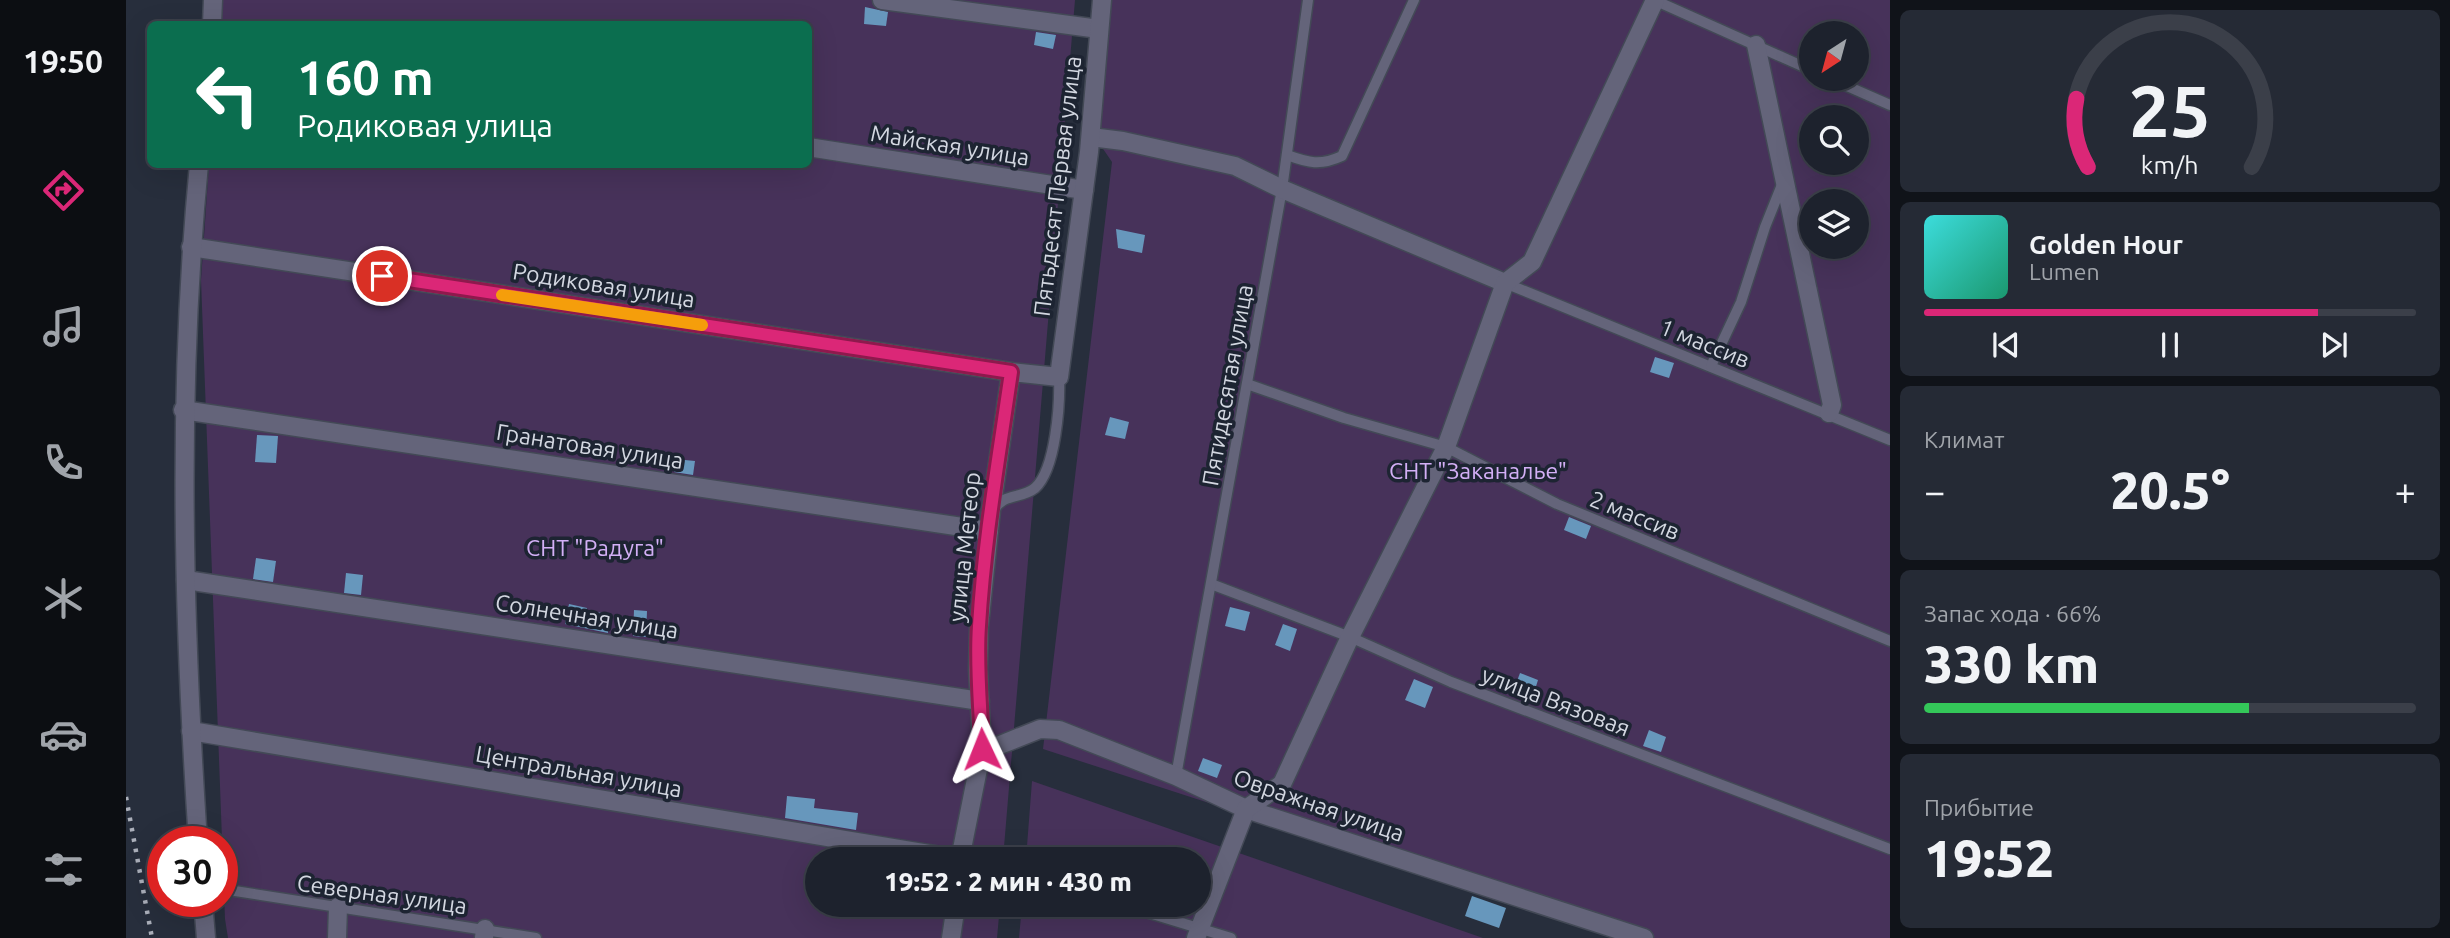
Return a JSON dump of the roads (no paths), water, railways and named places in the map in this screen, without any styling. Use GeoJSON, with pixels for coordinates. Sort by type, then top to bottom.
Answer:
{"type":"FeatureCollection","features":[{"type":"Feature","properties":{"kind":"street"},"geometry":{"type":"LineString","coordinates":[[212,21],[213,0]]}},
{"type":"Feature","properties":{"kind":"street"},"geometry":{"type":"LineString","coordinates":[[882,0],[1099,29]]}},
{"type":"Feature","properties":{"kind":"street","name":"Пятьдесят Первая улица"},"geometry":{"type":"LineString","coordinates":[[1059,377],[1091,137],[1102,0]]}},
{"type":"Feature","properties":{"kind":"street"},"geometry":{"type":"LineString","coordinates":[[1198,933],[1246,809],[1282,784],[1350,637],[1446,447],[1505,283],[1532,262],[1655,0]]}},
{"type":"Feature","properties":{"kind":"street"},"geometry":{"type":"LineString","coordinates":[[1756,45],[1832,404],[1829,413]]}},
{"type":"Feature","properties":{"kind":"street"},"geometry":{"type":"LineString","coordinates":[[1091,137],[1123,141],[1235,166],[1282,190],[1505,283]]}},
{"type":"Feature","properties":{"kind":"street","name":"Майская улица"},"geometry":{"type":"LineString","coordinates":[[812,149],[1084,190]]}},
{"type":"Feature","properties":{"kind":"street"},"geometry":{"type":"LineString","coordinates":[[197,826],[191,731],[183,410],[191,247],[199,168]]}},
{"type":"Feature","properties":{"kind":"street","name":"Родиковая улица"},"geometry":{"type":"LineString","coordinates":[[191,247],[1011,372]]}},
{"type":"Feature","properties":{"kind":"street"},"geometry":{"type":"LineString","coordinates":[[1011,372],[1059,377]]}},
{"type":"Feature","properties":{"kind":"street","name":"улица Метеор"},"geometry":{"type":"LineString","coordinates":[[962,847],[982,749],[979,627],[991,511],[1011,372]]}},
{"type":"Feature","properties":{"kind":"street","name":"Гранатовая улица"},"geometry":{"type":"LineString","coordinates":[[183,410],[989,531]]}},
{"type":"Feature","properties":{"kind":"street","name":"Солнечная улица"},"geometry":{"type":"LineString","coordinates":[[186,580],[981,701]]}},
{"type":"Feature","properties":{"kind":"street","name":"Овражная улица"},"geometry":{"type":"LineString","coordinates":[[982,749],[1040,729],[1059,730],[1175,776],[1246,809],[1644,938]]}},
{"type":"Feature","properties":{"kind":"street","name":"Центральная улица"},"geometry":{"type":"LineString","coordinates":[[191,731],[888,847]]}},
{"type":"Feature","properties":{"kind":"street"},"geometry":{"type":"LineString","coordinates":[[337,938],[338,907]]}},
{"type":"Feature","properties":{"kind":"street"},"geometry":{"type":"LineString","coordinates":[[204,917],[206,938]]}},
{"type":"Feature","properties":{"kind":"street"},"geometry":{"type":"LineString","coordinates":[[951,938],[954,917]]}},
{"type":"Feature","properties":{"kind":"lane","name":"Пятидесятая улица"},"geometry":{"type":"LineString","coordinates":[[1175,776],[1282,190],[1308,0]]}},
{"type":"Feature","properties":{"kind":"lane"},"geometry":{"type":"LineString","coordinates":[[1287,155],[1307,162],[1327,163],[1342,156],[1414,0]]}},
{"type":"Feature","properties":{"kind":"lane"},"geometry":{"type":"LineString","coordinates":[[1655,0],[1799,65]]}},
{"type":"Feature","properties":{"kind":"lane"},"geometry":{"type":"LineString","coordinates":[[1858,91],[1890,105]]}},
{"type":"Feature","properties":{"kind":"lane"},"geometry":{"type":"LineString","coordinates":[[1712,366],[1741,302],[1784,182]]}},
{"type":"Feature","properties":{"kind":"lane","name":"1 массив"},"geometry":{"type":"LineString","coordinates":[[1505,283],[1890,440]]}},
{"type":"Feature","properties":{"kind":"lane"},"geometry":{"type":"LineString","coordinates":[[991,511],[1005,500],[1024,495],[1037,486],[1055,442],[1060,398],[1059,377]]}},
{"type":"Feature","properties":{"kind":"lane","name":"2 массив"},"geometry":{"type":"LineString","coordinates":[[1247,384],[1344,418],[1446,447],[1557,504],[1890,641]]}},
{"type":"Feature","properties":{"kind":"lane","name":"улица Вязовая"},"geometry":{"type":"LineString","coordinates":[[1210,584],[1350,637],[1451,682],[1890,849]]}},
{"type":"Feature","properties":{"kind":"lane","name":"Северная улица"},"geometry":{"type":"LineString","coordinates":[[238,892],[485,933],[536,938]]}},
{"type":"Feature","properties":{"kind":"lane"},"geometry":{"type":"LineString","coordinates":[[1155,917],[1198,933],[1231,938]]}},
{"type":"Feature","properties":{"kind":"railway"},"geometry":{"type":"LineString","coordinates":[[126,797],[152,938]]}},
{"type":"Feature","properties":{"kind":"park label","name":"СНТ \"Заканалье\""},"geometry":{"type":"Point","coordinates":[1478,470]}},
{"type":"Feature","properties":{"kind":"park label","name":"СНТ \"Радуга\""},"geometry":{"type":"Point","coordinates":[595,547]}}]}
